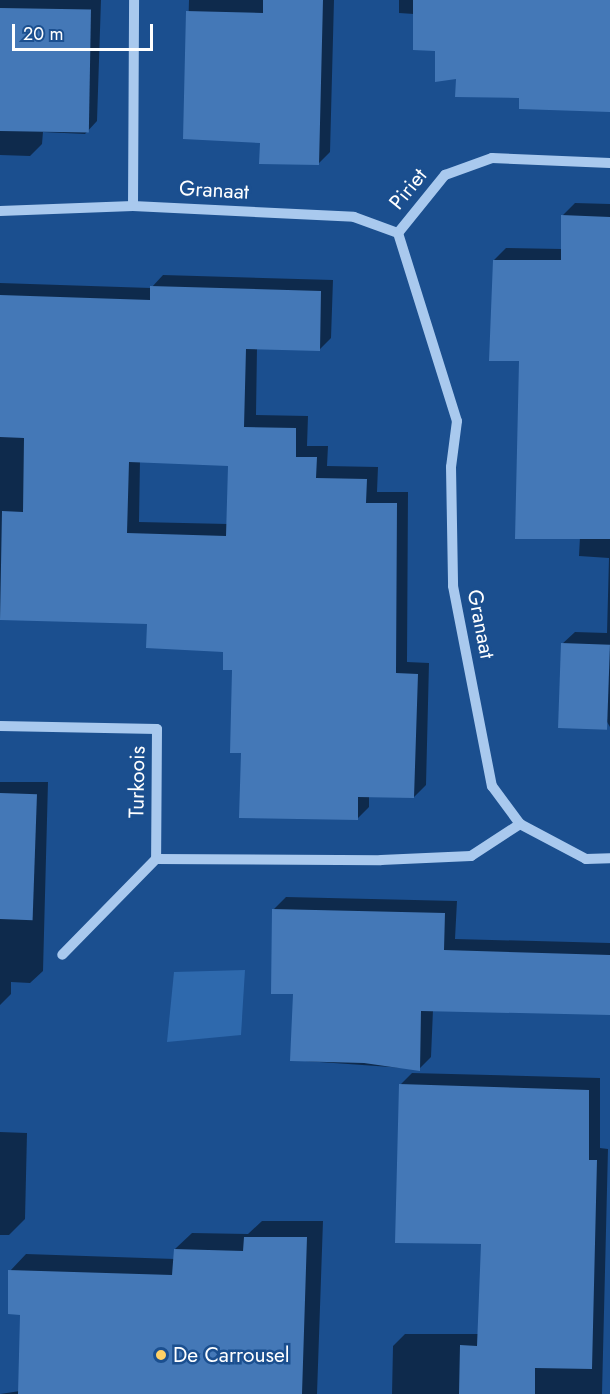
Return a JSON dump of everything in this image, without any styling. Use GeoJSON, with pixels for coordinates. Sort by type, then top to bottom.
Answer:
{"type":"FeatureCollection","features":[{"type":"Feature","properties":{"kind":"street"},"geometry":{"type":"LineString","coordinates":[[133,206],[134,0]]}},
{"type":"Feature","properties":{"kind":"street","name":"Piriet"},"geometry":{"type":"LineString","coordinates":[[457,422],[398,233],[445,175],[492,158],[610,163]]}},
{"type":"Feature","properties":{"kind":"street","name":"Granaat"},"geometry":{"type":"LineString","coordinates":[[0,211],[133,206],[354,217],[398,233]]}},
{"type":"Feature","properties":{"kind":"street","name":"Granaat"},"geometry":{"type":"LineString","coordinates":[[457,422],[451,467],[453,586],[492,786],[520,824],[586,859],[610,858]]}},
{"type":"Feature","properties":{"kind":"street","name":"Turkoois"},"geometry":{"type":"LineString","coordinates":[[0,726],[158,729],[156,859]]}},
{"type":"Feature","properties":{"kind":"street"},"geometry":{"type":"LineString","coordinates":[[62,955],[156,859],[381,860],[471,856],[520,824]]}},
{"type":"Feature","properties":{"kind":"shaded area"},"geometry":{"type":"Polygon","coordinates":[[[245,970],[241,1035],[167,1042],[174,972],[245,970]]]}},
{"type":"Feature","properties":{"kind":"building"},"geometry":{"type":"Polygon","coordinates":[[[263,0],[323,0],[319,165],[259,164],[260,143],[183,139],[186,11],[263,13],[263,0]]]}},
{"type":"Feature","properties":{"kind":"building"},"geometry":{"type":"Polygon","coordinates":[[[413,0],[610,0],[610,112],[519,109],[519,98],[455,97],[456,79],[435,82],[435,51],[413,50],[413,0]]]}},
{"type":"Feature","properties":{"kind":"building"},"geometry":{"type":"Polygon","coordinates":[[[0,8],[91,10],[89,133],[0,131],[0,8]]]}},
{"type":"Feature","properties":{"kind":"building"},"geometry":{"type":"Polygon","coordinates":[[[561,215],[610,217],[610,539],[515,539],[519,361],[489,361],[493,260],[561,260],[561,215]]]}},
{"type":"Feature","properties":{"kind":"building"},"geometry":{"type":"Polygon","coordinates":[[[150,286],[321,291],[320,351],[246,349],[244,427],[296,428],[296,457],[317,457],[316,478],[367,479],[366,503],[397,503],[396,673],[418,674],[414,798],[358,797],[358,820],[239,818],[241,753],[230,753],[232,670],[223,670],[223,652],[146,648],[147,624],[0,620],[2,511],[23,512],[24,438],[0,437],[0,295],[150,300],[150,286]],[[129,462],[127,533],[226,536],[228,466],[129,462]]]}},
{"type":"Feature","properties":{"kind":"building"},"geometry":{"type":"Polygon","coordinates":[[[561,643],[610,645],[607,730],[558,728],[561,643]]]}},
{"type":"Feature","properties":{"kind":"building"},"geometry":{"type":"Polygon","coordinates":[[[0,793],[37,794],[33,920],[0,919],[0,793]]]}},
{"type":"Feature","properties":{"kind":"building"},"geometry":{"type":"Polygon","coordinates":[[[272,909],[445,913],[444,950],[610,955],[610,1015],[421,1011],[420,1071],[364,1063],[290,1061],[293,994],[271,994],[272,909]]]}},
{"type":"Feature","properties":{"kind":"building"},"geometry":{"type":"Polygon","coordinates":[[[399,1084],[589,1090],[589,1160],[597,1160],[592,1369],[535,1368],[535,1394],[459,1394],[460,1345],[477,1346],[481,1244],[395,1243],[399,1084]]]}},
{"type":"Feature","properties":{"kind":"building","name":"De Carrousel"},"geometry":{"type":"Polygon","coordinates":[[[244,1237],[307,1237],[302,1394],[18,1394],[20,1315],[8,1314],[8,1270],[172,1275],[174,1249],[243,1251],[244,1237]]]}},
{"type":"Feature","properties":{"kind":"place","name":"De Carrousel"},"geometry":{"type":"Point","coordinates":[161,1355]}}]}
